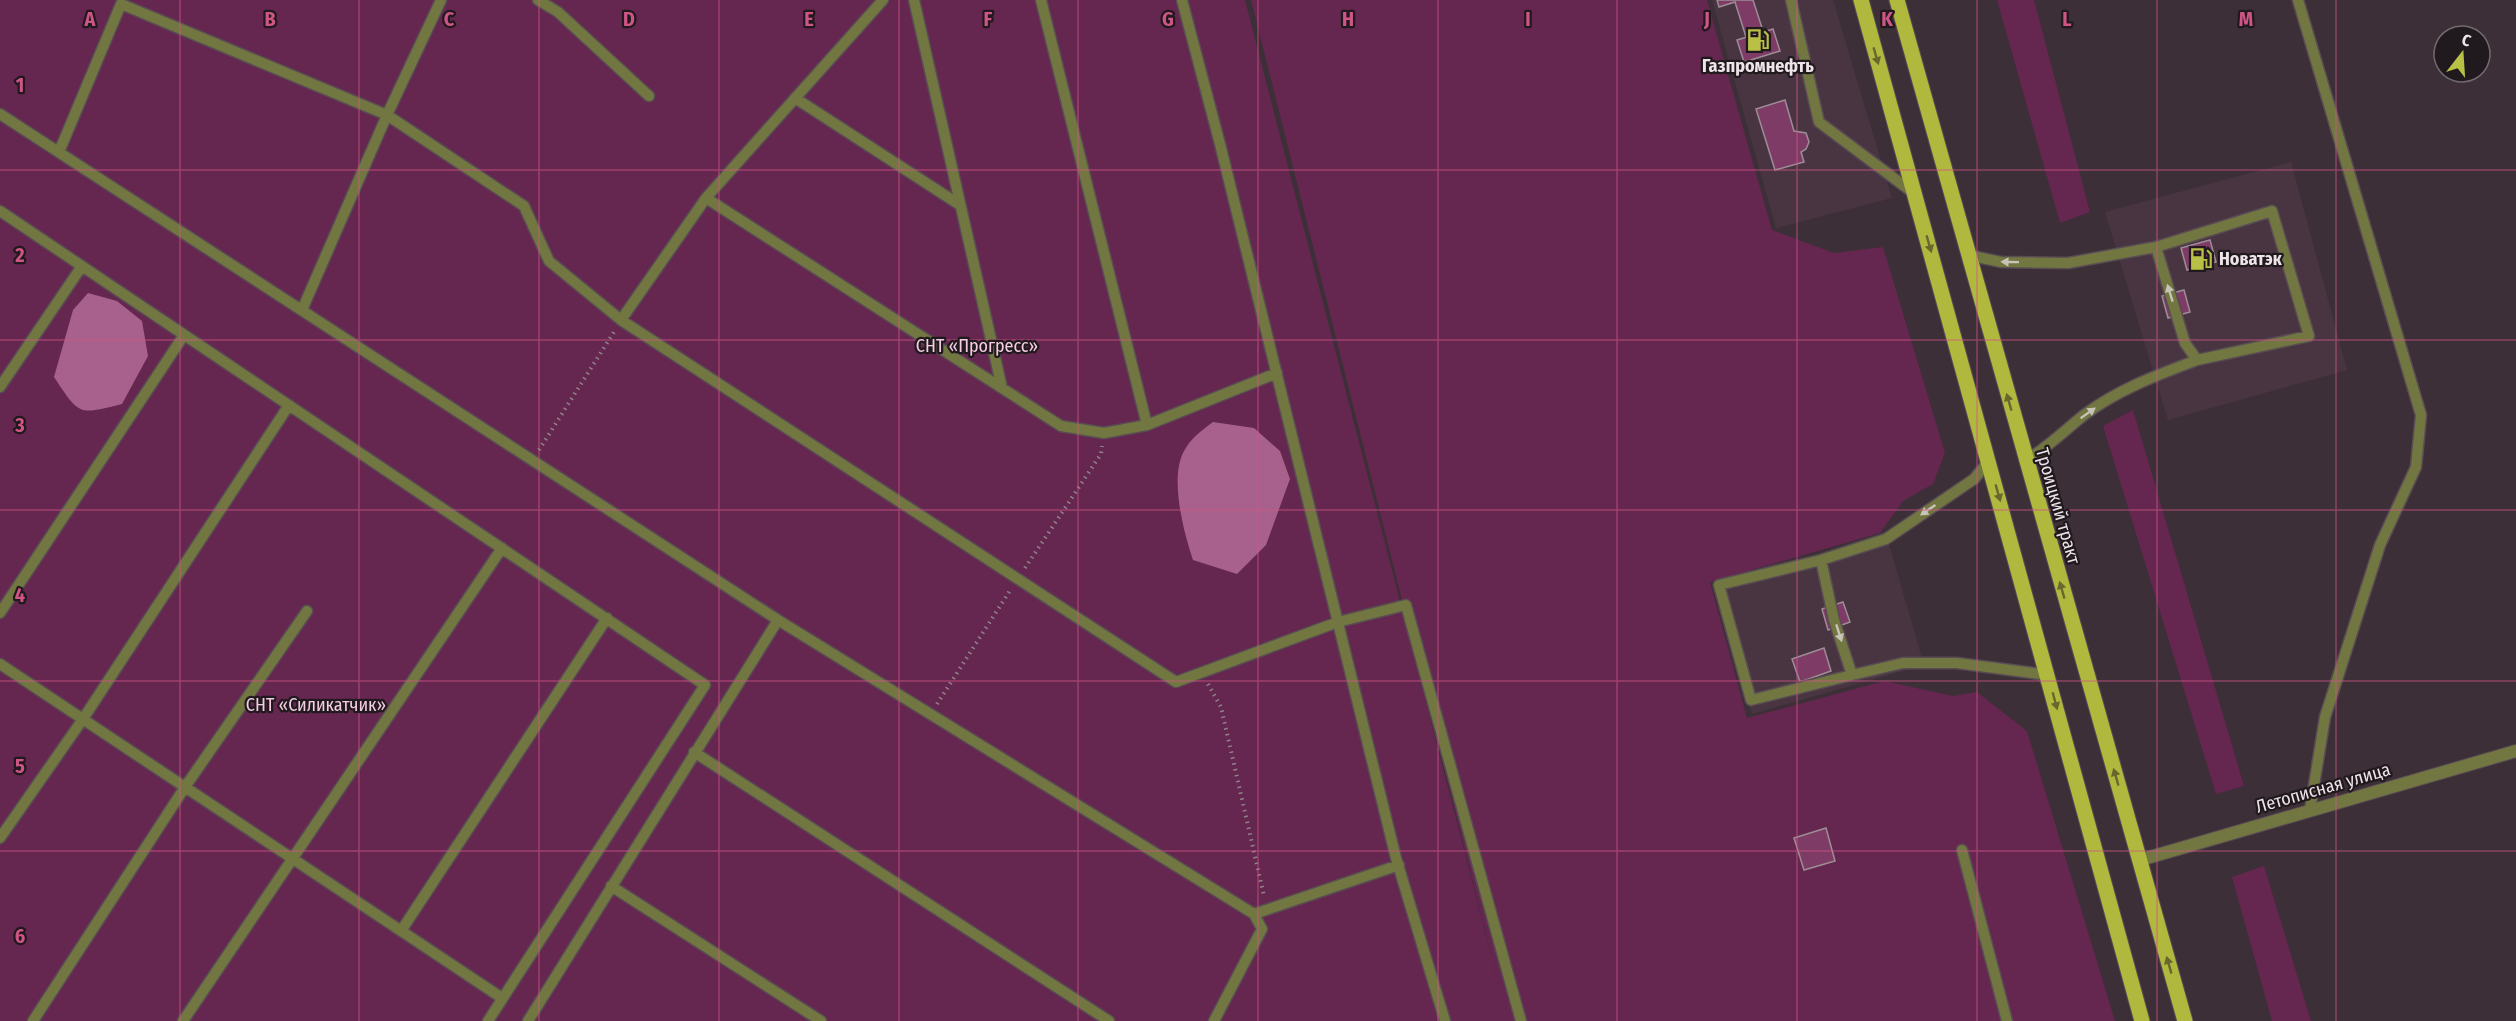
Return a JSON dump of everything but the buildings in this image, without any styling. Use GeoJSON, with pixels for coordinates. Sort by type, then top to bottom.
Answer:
{"type":"FeatureCollection","features":[{"type":"Feature","properties":{"kind":"main road"},"geometry":{"type":"LineString","coordinates":[[1861,0],[2142,1021]]}},
{"type":"Feature","properties":{"kind":"main road","name":"Троицкий тракт"},"geometry":{"type":"LineString","coordinates":[[1897,0],[2025,461],[2185,1021]]}},
{"type":"Feature","properties":{"kind":"street","name":"Летописная улица"},"geometry":{"type":"LineString","coordinates":[[2140,860],[2516,751]]}},
{"type":"Feature","properties":{"kind":"lane"},"geometry":{"type":"LineString","coordinates":[[302,310],[387,115],[441,0]]}},
{"type":"Feature","properties":{"kind":"lane"},"geometry":{"type":"LineString","coordinates":[[538,0],[558,12],[649,96]]}},
{"type":"Feature","properties":{"kind":"lane"},"geometry":{"type":"LineString","coordinates":[[621,320],[706,198],[883,0]]}},
{"type":"Feature","properties":{"kind":"lane"},"geometry":{"type":"LineString","coordinates":[[914,0],[1002,388]]}},
{"type":"Feature","properties":{"kind":"lane"},"geometry":{"type":"LineString","coordinates":[[1041,0],[1147,425]]}},
{"type":"Feature","properties":{"kind":"lane"},"geometry":{"type":"LineString","coordinates":[[1182,0],[1220,144],[1399,865],[1445,1021]]}},
{"type":"Feature","properties":{"kind":"lane"},"geometry":{"type":"LineString","coordinates":[[1791,0],[1819,122],[1915,194]]}},
{"type":"Feature","properties":{"kind":"lane"},"geometry":{"type":"LineString","coordinates":[[2298,0],[2421,415],[2416,467],[2380,545],[2325,717],[2310,810]]}},
{"type":"Feature","properties":{"kind":"lane"},"geometry":{"type":"LineString","coordinates":[[58,152],[121,4],[387,115],[524,206],[549,261],[621,320],[1176,682],[1338,622],[1406,605],[1521,1021]]}},
{"type":"Feature","properties":{"kind":"lane"},"geometry":{"type":"LineString","coordinates":[[795,98],[960,205]]}},
{"type":"Feature","properties":{"kind":"lane"},"geometry":{"type":"LineString","coordinates":[[0,114],[778,620],[1254,914],[1262,929],[1214,1021]]}},
{"type":"Feature","properties":{"kind":"lane"},"geometry":{"type":"LineString","coordinates":[[706,198],[1060,426],[1104,433],[1147,425],[1277,373]]}},
{"type":"Feature","properties":{"kind":"lane"},"geometry":{"type":"LineString","coordinates":[[1968,255],[2001,262],[2068,263],[2156,247],[2272,211],[2309,336],[2197,360],[2135,383],[2085,415],[2042,451],[2025,461]]}},
{"type":"Feature","properties":{"kind":"lane"},"geometry":{"type":"LineString","coordinates":[[0,212],[705,685],[488,1021]]}},
{"type":"Feature","properties":{"kind":"lane"},"geometry":{"type":"LineString","coordinates":[[2156,247],[2185,343],[2197,360]]}},
{"type":"Feature","properties":{"kind":"lane"},"geometry":{"type":"LineString","coordinates":[[0,387],[82,267]]}},
{"type":"Feature","properties":{"kind":"lane"},"geometry":{"type":"LineString","coordinates":[[0,613],[184,335]]}},
{"type":"Feature","properties":{"kind":"lane"},"geometry":{"type":"LineString","coordinates":[[0,838],[83,719],[289,405]]}},
{"type":"Feature","properties":{"kind":"lane"},"geometry":{"type":"LineString","coordinates":[[1989,460],[1974,479],[1886,539],[1821,560],[1719,585],[1751,700],[1902,663],[1957,663],[2048,675]]}},
{"type":"Feature","properties":{"kind":"lane"},"geometry":{"type":"LineString","coordinates":[[183,1021],[502,548]]}},
{"type":"Feature","properties":{"kind":"lane"},"geometry":{"type":"LineString","coordinates":[[1821,560],[1834,620],[1852,675]]}},
{"type":"Feature","properties":{"kind":"lane"},"geometry":{"type":"LineString","coordinates":[[33,1021],[185,787],[307,612]]}},
{"type":"Feature","properties":{"kind":"lane"},"geometry":{"type":"LineString","coordinates":[[400,931],[607,618]]}},
{"type":"Feature","properties":{"kind":"lane"},"geometry":{"type":"LineString","coordinates":[[530,1020],[694,752],[778,620]]}},
{"type":"Feature","properties":{"kind":"lane"},"geometry":{"type":"LineString","coordinates":[[0,664],[502,998]]}},
{"type":"Feature","properties":{"kind":"lane"},"geometry":{"type":"LineString","coordinates":[[694,752],[1109,1021]]}},
{"type":"Feature","properties":{"kind":"lane"},"geometry":{"type":"LineString","coordinates":[[1962,850],[2007,1021]]}},
{"type":"Feature","properties":{"kind":"lane"},"geometry":{"type":"LineString","coordinates":[[1254,914],[1399,865]]}},
{"type":"Feature","properties":{"kind":"lane"},"geometry":{"type":"LineString","coordinates":[[611,886],[821,1021]]}},
{"type":"Feature","properties":{"kind":"path"},"geometry":{"type":"LineString","coordinates":[[533,460],[621,320]]}},
{"type":"Feature","properties":{"kind":"path"},"geometry":{"type":"LineString","coordinates":[[1202,672],[1221,706],[1267,909]]}},
{"type":"Feature","properties":{"kind":"shaded area"},"geometry":{"type":"Polygon","coordinates":[[[1712,0],[1833,0],[1892,198],[1776,228],[1712,0]]]}},
{"type":"Feature","properties":{"kind":"shaded area"},"geometry":{"type":"Polygon","coordinates":[[[2291,162],[2347,370],[2168,420],[2105,212],[2291,162]]]}},
{"type":"Feature","properties":{"kind":"shaded area"},"geometry":{"type":"Polygon","coordinates":[[[88,293],[117,301],[142,321],[148,356],[122,404],[88,411],[75,406],[54,377],[73,310],[88,293]]]}},
{"type":"Feature","properties":{"kind":"shaded area"},"geometry":{"type":"Polygon","coordinates":[[[1213,422],[1254,428],[1280,451],[1290,479],[1266,545],[1237,574],[1193,560],[1180,505],[1178,476],[1184,451],[1193,438],[1213,422]]]}},
{"type":"Feature","properties":{"kind":"shaded area"},"geometry":{"type":"Polygon","coordinates":[[[1886,534],[1924,665],[1752,714],[1714,584],[1886,534]]]}},
{"type":"Feature","properties":{"kind":"green space"},"geometry":{"type":"Polygon","coordinates":[[[0,0],[1245,0],[1502,997],[1251,0],[1707,0],[1772,230],[1834,253],[1883,247],[1945,453],[1933,484],[1903,501],[1880,533],[1710,582],[1747,718],[1884,681],[1953,696],[1977,692],[2027,731],[2115,1021],[0,1021],[0,0]]]}},
{"type":"Feature","properties":{"kind":"green space"},"geometry":{"type":"Polygon","coordinates":[[[1997,0],[2034,0],[2090,212],[2060,223],[1997,0]]]}},
{"type":"Feature","properties":{"kind":"green space"},"geometry":{"type":"Polygon","coordinates":[[[2133,410],[2244,786],[2216,794],[2103,426],[2133,410]]]}},
{"type":"Feature","properties":{"kind":"green space"},"geometry":{"type":"Polygon","coordinates":[[[2264,866],[2311,1021],[2272,1021],[2232,877],[2264,866]]]}},
{"type":"Feature","properties":{"kind":"place","name":"Газпромнефть"},"geometry":{"type":"Point","coordinates":[1758,40]}},
{"type":"Feature","properties":{"kind":"place","name":"Новатэк"},"geometry":{"type":"Point","coordinates":[2201,259]}},
{"type":"Feature","properties":{"kind":"park label","name":"СНТ «Прогресс»"},"geometry":{"type":"Point","coordinates":[977,346]}},
{"type":"Feature","properties":{"kind":"park label","name":"СНТ «Силикатчик»"},"geometry":{"type":"Point","coordinates":[316,705]}}]}
